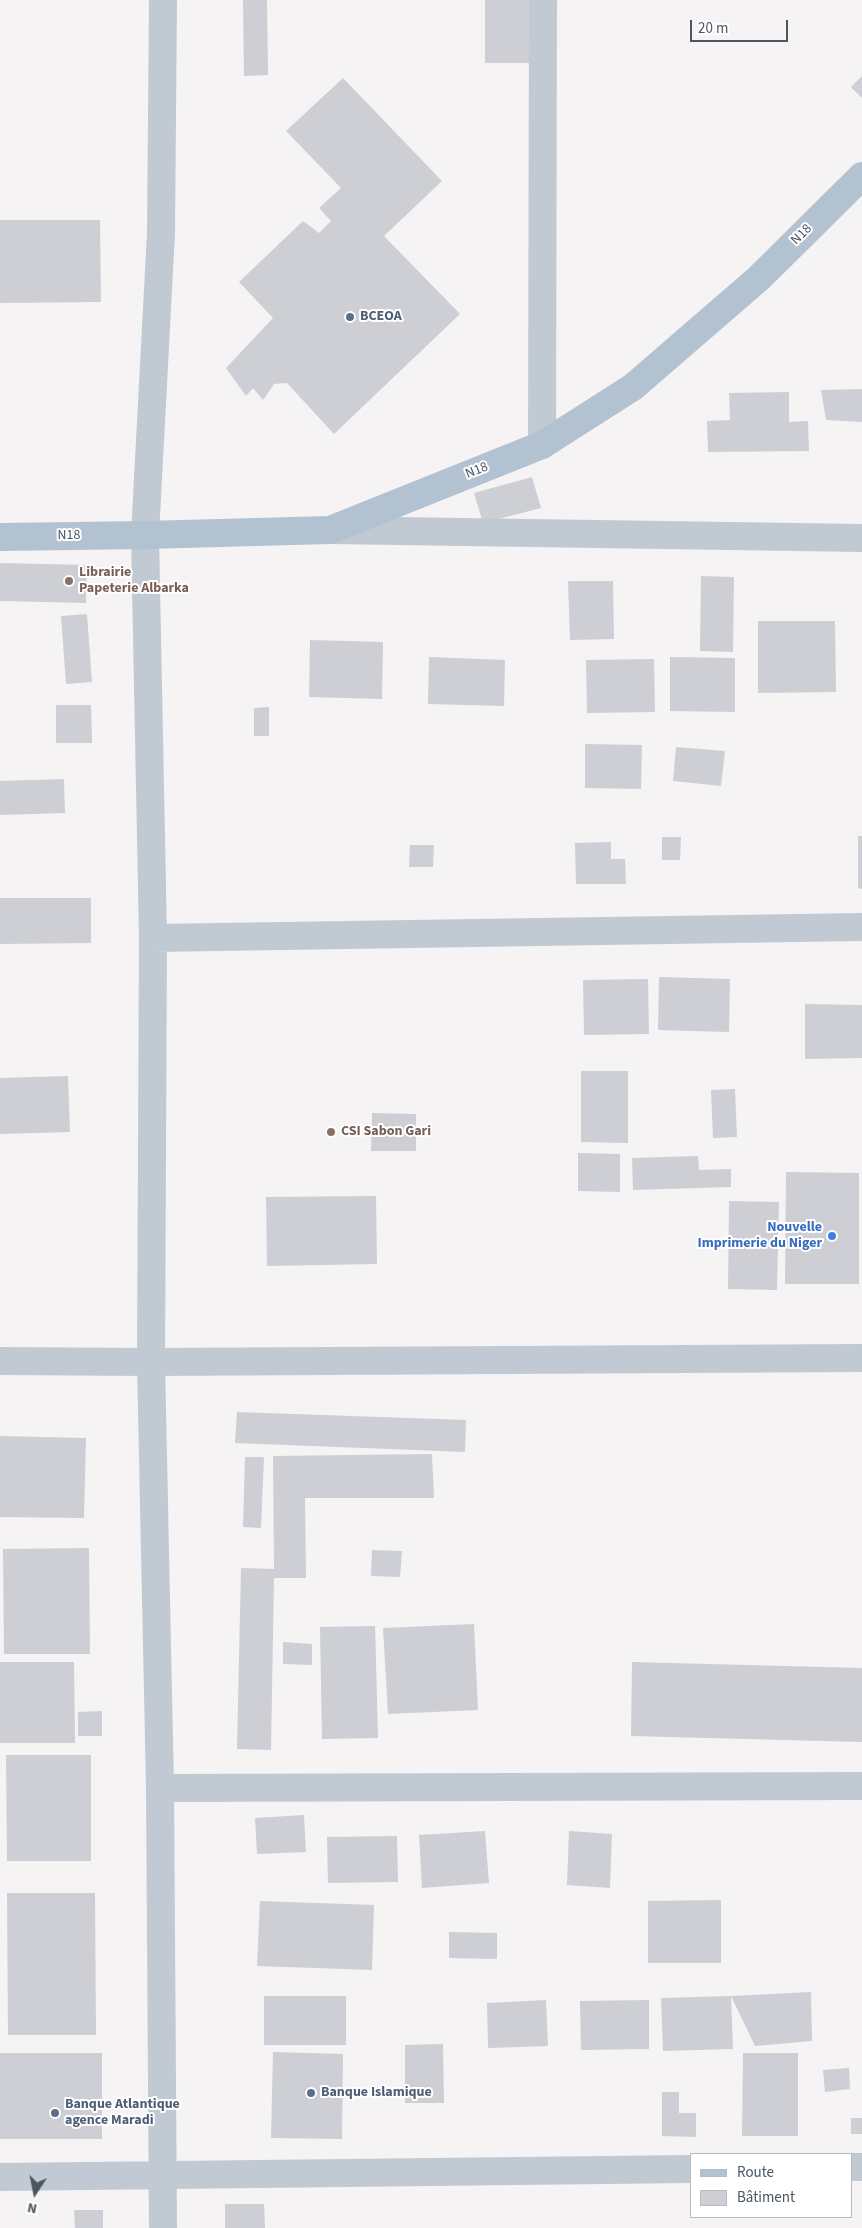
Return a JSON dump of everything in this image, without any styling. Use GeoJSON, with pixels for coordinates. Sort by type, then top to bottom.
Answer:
{"type":"FeatureCollection","features":[{"type":"Feature","properties":{"kind":"main road","name":"N18"},"geometry":{"type":"LineString","coordinates":[[0,537],[145,536],[330,530],[542,445],[633,387],[759,278],[862,176]]}},
{"type":"Feature","properties":{"kind":"street"},"geometry":{"type":"LineString","coordinates":[[163,0],[161,233],[145,536],[153,938],[151,1362],[160,1788],[163,2228]]}},
{"type":"Feature","properties":{"kind":"street"},"geometry":{"type":"LineString","coordinates":[[542,445],[543,0]]}},
{"type":"Feature","properties":{"kind":"street"},"geometry":{"type":"LineString","coordinates":[[330,530],[862,538]]}},
{"type":"Feature","properties":{"kind":"street"},"geometry":{"type":"LineString","coordinates":[[153,938],[862,927]]}},
{"type":"Feature","properties":{"kind":"street"},"geometry":{"type":"LineString","coordinates":[[0,1361],[151,1362],[862,1358]]}},
{"type":"Feature","properties":{"kind":"street"},"geometry":{"type":"LineString","coordinates":[[160,1788],[862,1786]]}},
{"type":"Feature","properties":{"kind":"street"},"geometry":{"type":"LineString","coordinates":[[0,2177],[690,2169]]}},
{"type":"Feature","properties":{"kind":"building"},"geometry":{"type":"Polygon","coordinates":[[[243,0],[267,0],[268,75],[244,76],[243,0]]]}},
{"type":"Feature","properties":{"kind":"building"},"geometry":{"type":"Polygon","coordinates":[[[485,0],[540,0],[540,63],[485,63],[485,0]]]}},
{"type":"Feature","properties":{"kind":"building"},"geometry":{"type":"Polygon","coordinates":[[[862,76],[862,98],[851,87],[862,76]]]}},
{"type":"Feature","properties":{"kind":"building"},"geometry":{"type":"Polygon","coordinates":[[[343,78],[442,181],[384,236],[460,314],[334,434],[287,383],[274,384],[263,400],[253,388],[246,396],[226,368],[273,318],[239,282],[303,221],[319,233],[331,221],[319,208],[341,188],[286,131],[343,78]]]}},
{"type":"Feature","properties":{"kind":"building"},"geometry":{"type":"Polygon","coordinates":[[[0,220],[100,220],[101,302],[0,303],[0,220]]]}},
{"type":"Feature","properties":{"kind":"building"},"geometry":{"type":"Polygon","coordinates":[[[862,389],[862,422],[826,420],[821,390],[862,389]]]}},
{"type":"Feature","properties":{"kind":"building"},"geometry":{"type":"Polygon","coordinates":[[[789,392],[789,422],[808,421],[809,451],[708,452],[707,421],[730,420],[729,393],[789,392]]]}},
{"type":"Feature","properties":{"kind":"building"},"geometry":{"type":"Polygon","coordinates":[[[532,477],[541,508],[483,523],[474,493],[532,477]]]}},
{"type":"Feature","properties":{"kind":"building"},"geometry":{"type":"Polygon","coordinates":[[[0,563],[87,565],[86,603],[0,601],[0,563]]]}},
{"type":"Feature","properties":{"kind":"building"},"geometry":{"type":"Polygon","coordinates":[[[701,576],[734,577],[733,652],[700,651],[701,576]]]}},
{"type":"Feature","properties":{"kind":"building"},"geometry":{"type":"Polygon","coordinates":[[[568,581],[613,581],[614,639],[570,640],[568,581]]]}},
{"type":"Feature","properties":{"kind":"building"},"geometry":{"type":"Polygon","coordinates":[[[87,614],[92,682],[66,684],[61,616],[87,614]]]}},
{"type":"Feature","properties":{"kind":"building"},"geometry":{"type":"Polygon","coordinates":[[[758,621],[835,621],[836,692],[758,693],[758,621]]]}},
{"type":"Feature","properties":{"kind":"building"},"geometry":{"type":"Polygon","coordinates":[[[310,640],[383,642],[382,699],[309,697],[310,640]]]}},
{"type":"Feature","properties":{"kind":"building"},"geometry":{"type":"Polygon","coordinates":[[[429,657],[505,660],[504,706],[428,704],[429,657]]]}},
{"type":"Feature","properties":{"kind":"building"},"geometry":{"type":"Polygon","coordinates":[[[670,657],[735,658],[735,712],[670,711],[670,657]]]}},
{"type":"Feature","properties":{"kind":"building"},"geometry":{"type":"Polygon","coordinates":[[[654,659],[655,712],[587,713],[586,660],[654,659]]]}},
{"type":"Feature","properties":{"kind":"building"},"geometry":{"type":"Polygon","coordinates":[[[56,705],[91,705],[92,743],[56,743],[56,705]]]}},
{"type":"Feature","properties":{"kind":"building"},"geometry":{"type":"Polygon","coordinates":[[[269,707],[269,736],[254,736],[254,708],[269,707]]]}},
{"type":"Feature","properties":{"kind":"building"},"geometry":{"type":"Polygon","coordinates":[[[585,744],[642,745],[641,789],[585,788],[585,744]]]}},
{"type":"Feature","properties":{"kind":"building"},"geometry":{"type":"Polygon","coordinates":[[[676,747],[725,751],[721,786],[673,781],[676,747]]]}},
{"type":"Feature","properties":{"kind":"building"},"geometry":{"type":"Polygon","coordinates":[[[64,779],[65,813],[0,815],[0,781],[64,779]]]}},
{"type":"Feature","properties":{"kind":"building"},"geometry":{"type":"Polygon","coordinates":[[[858,836],[862,836],[862,889],[858,888],[858,836]]]}},
{"type":"Feature","properties":{"kind":"building"},"geometry":{"type":"Polygon","coordinates":[[[662,837],[681,837],[680,860],[662,860],[662,837]]]}},
{"type":"Feature","properties":{"kind":"building"},"geometry":{"type":"Polygon","coordinates":[[[611,842],[611,859],[625,859],[626,884],[576,884],[575,843],[611,842]]]}},
{"type":"Feature","properties":{"kind":"building"},"geometry":{"type":"Polygon","coordinates":[[[410,845],[434,845],[433,867],[409,867],[410,845]]]}},
{"type":"Feature","properties":{"kind":"building"},"geometry":{"type":"Polygon","coordinates":[[[0,898],[91,898],[91,943],[0,944],[0,898]]]}},
{"type":"Feature","properties":{"kind":"building"},"geometry":{"type":"Polygon","coordinates":[[[659,977],[730,979],[729,1032],[658,1030],[659,977]]]}},
{"type":"Feature","properties":{"kind":"building"},"geometry":{"type":"Polygon","coordinates":[[[648,979],[649,1034],[584,1035],[583,980],[648,979]]]}},
{"type":"Feature","properties":{"kind":"building"},"geometry":{"type":"Polygon","coordinates":[[[805,1004],[862,1005],[862,1058],[805,1059],[805,1004]]]}},
{"type":"Feature","properties":{"kind":"building"},"geometry":{"type":"Polygon","coordinates":[[[581,1071],[628,1071],[628,1143],[581,1142],[581,1071]]]}},
{"type":"Feature","properties":{"kind":"building"},"geometry":{"type":"Polygon","coordinates":[[[68,1076],[70,1132],[0,1134],[0,1078],[68,1076]]]}},
{"type":"Feature","properties":{"kind":"building"},"geometry":{"type":"Polygon","coordinates":[[[735,1089],[737,1137],[713,1138],[711,1090],[735,1089]]]}},
{"type":"Feature","properties":{"kind":"building"},"geometry":{"type":"Polygon","coordinates":[[[372,1113],[416,1114],[416,1151],[371,1151],[372,1113]]]}},
{"type":"Feature","properties":{"kind":"building"},"geometry":{"type":"Polygon","coordinates":[[[578,1153],[620,1154],[620,1192],[578,1191],[578,1153]]]}},
{"type":"Feature","properties":{"kind":"building"},"geometry":{"type":"Polygon","coordinates":[[[698,1156],[699,1170],[731,1169],[731,1187],[633,1190],[632,1158],[698,1156]]]}},
{"type":"Feature","properties":{"kind":"building"},"geometry":{"type":"Polygon","coordinates":[[[786,1172],[859,1173],[859,1284],[785,1284],[786,1172]]]}},
{"type":"Feature","properties":{"kind":"building"},"geometry":{"type":"Polygon","coordinates":[[[376,1196],[377,1264],[267,1266],[266,1197],[376,1196]]]}},
{"type":"Feature","properties":{"kind":"building"},"geometry":{"type":"Polygon","coordinates":[[[729,1201],[779,1202],[777,1290],[728,1289],[729,1201]]]}},
{"type":"Feature","properties":{"kind":"building"},"geometry":{"type":"Polygon","coordinates":[[[237,1412],[466,1420],[465,1452],[235,1443],[237,1412]]]}},
{"type":"Feature","properties":{"kind":"building"},"geometry":{"type":"Polygon","coordinates":[[[0,1436],[86,1438],[84,1518],[0,1517],[0,1436]]]}},
{"type":"Feature","properties":{"kind":"building"},"geometry":{"type":"Polygon","coordinates":[[[432,1454],[434,1498],[305,1498],[306,1578],[274,1578],[271,1750],[237,1749],[241,1568],[274,1569],[273,1456],[432,1454]]]}},
{"type":"Feature","properties":{"kind":"building"},"geometry":{"type":"Polygon","coordinates":[[[245,1457],[264,1457],[261,1528],[243,1527],[245,1457]]]}},
{"type":"Feature","properties":{"kind":"building"},"geometry":{"type":"Polygon","coordinates":[[[89,1548],[90,1654],[4,1654],[3,1549],[89,1548]]]}},
{"type":"Feature","properties":{"kind":"building"},"geometry":{"type":"Polygon","coordinates":[[[372,1550],[402,1551],[400,1577],[371,1576],[372,1550]]]}},
{"type":"Feature","properties":{"kind":"building"},"geometry":{"type":"Polygon","coordinates":[[[474,1624],[478,1710],[388,1714],[383,1628],[474,1624]]]}},
{"type":"Feature","properties":{"kind":"building"},"geometry":{"type":"Polygon","coordinates":[[[375,1626],[378,1738],[322,1739],[320,1627],[375,1626]]]}},
{"type":"Feature","properties":{"kind":"building"},"geometry":{"type":"Polygon","coordinates":[[[283,1642],[312,1644],[312,1665],[283,1664],[283,1642]]]}},
{"type":"Feature","properties":{"kind":"building"},"geometry":{"type":"Polygon","coordinates":[[[0,1662],[74,1662],[75,1743],[0,1743],[0,1662]]]}},
{"type":"Feature","properties":{"kind":"building"},"geometry":{"type":"Polygon","coordinates":[[[632,1662],[862,1668],[862,1742],[631,1736],[632,1662]]]}},
{"type":"Feature","properties":{"kind":"building"},"geometry":{"type":"Polygon","coordinates":[[[102,1711],[102,1736],[78,1736],[78,1712],[102,1711]]]}},
{"type":"Feature","properties":{"kind":"building"},"geometry":{"type":"Polygon","coordinates":[[[6,1755],[91,1755],[91,1861],[7,1861],[6,1755]]]}},
{"type":"Feature","properties":{"kind":"building"},"geometry":{"type":"Polygon","coordinates":[[[304,1815],[306,1852],[257,1854],[255,1818],[304,1815]]]}},
{"type":"Feature","properties":{"kind":"building"},"geometry":{"type":"Polygon","coordinates":[[[485,1831],[489,1883],[422,1888],[419,1835],[485,1831]]]}},
{"type":"Feature","properties":{"kind":"building"},"geometry":{"type":"Polygon","coordinates":[[[569,1831],[612,1834],[610,1888],[567,1885],[569,1831]]]}},
{"type":"Feature","properties":{"kind":"building"},"geometry":{"type":"Polygon","coordinates":[[[397,1836],[398,1882],[328,1883],[327,1837],[397,1836]]]}},
{"type":"Feature","properties":{"kind":"building"},"geometry":{"type":"Polygon","coordinates":[[[7,1893],[95,1893],[96,2035],[8,2035],[7,1893]]]}},
{"type":"Feature","properties":{"kind":"building"},"geometry":{"type":"Polygon","coordinates":[[[721,1900],[721,1963],[648,1963],[648,1901],[721,1900]]]}},
{"type":"Feature","properties":{"kind":"building"},"geometry":{"type":"Polygon","coordinates":[[[260,1901],[374,1905],[372,1970],[257,1966],[260,1901]]]}},
{"type":"Feature","properties":{"kind":"building"},"geometry":{"type":"Polygon","coordinates":[[[449,1932],[497,1933],[497,1959],[449,1958],[449,1932]]]}},
{"type":"Feature","properties":{"kind":"building"},"geometry":{"type":"Polygon","coordinates":[[[811,1992],[812,2041],[755,2046],[731,1996],[811,1992]]]}},
{"type":"Feature","properties":{"kind":"building"},"geometry":{"type":"Polygon","coordinates":[[[264,1996],[346,1996],[346,2045],[264,2045],[264,1996]]]}},
{"type":"Feature","properties":{"kind":"building"},"geometry":{"type":"Polygon","coordinates":[[[731,1996],[733,2049],[663,2051],[661,1998],[731,1996]]]}},
{"type":"Feature","properties":{"kind":"building"},"geometry":{"type":"Polygon","coordinates":[[[546,2000],[548,2046],[488,2048],[487,2003],[546,2000]]]}},
{"type":"Feature","properties":{"kind":"building"},"geometry":{"type":"Polygon","coordinates":[[[649,2000],[649,2049],[581,2050],[580,2001],[649,2000]]]}},
{"type":"Feature","properties":{"kind":"building"},"geometry":{"type":"Polygon","coordinates":[[[443,2044],[444,2103],[405,2103],[405,2045],[443,2044]]]}},
{"type":"Feature","properties":{"kind":"building"},"geometry":{"type":"Polygon","coordinates":[[[273,2052],[343,2054],[342,2139],[271,2138],[273,2052]]]}},
{"type":"Feature","properties":{"kind":"building"},"geometry":{"type":"Polygon","coordinates":[[[0,2053],[102,2053],[102,2139],[0,2139],[0,2053]]]}},
{"type":"Feature","properties":{"kind":"building"},"geometry":{"type":"Polygon","coordinates":[[[743,2053],[798,2053],[798,2136],[742,2136],[743,2053]]]}},
{"type":"Feature","properties":{"kind":"building"},"geometry":{"type":"Polygon","coordinates":[[[849,2068],[850,2089],[825,2092],[823,2070],[849,2068]]]}},
{"type":"Feature","properties":{"kind":"building"},"geometry":{"type":"Polygon","coordinates":[[[662,2092],[679,2092],[679,2113],[696,2113],[696,2137],[662,2136],[662,2092]]]}},
{"type":"Feature","properties":{"kind":"building"},"geometry":{"type":"Polygon","coordinates":[[[851,2118],[862,2118],[862,2134],[851,2134],[851,2118]]]}},
{"type":"Feature","properties":{"kind":"building"},"geometry":{"type":"Polygon","coordinates":[[[225,2204],[264,2204],[265,2228],[225,2228],[225,2204]]]}},
{"type":"Feature","properties":{"kind":"building"},"geometry":{"type":"Polygon","coordinates":[[[74,2210],[103,2210],[103,2228],[75,2228],[74,2210]]]}},
{"type":"Feature","properties":{"kind":"place","name":"BCEOA"},"geometry":{"type":"Point","coordinates":[350,317]}},
{"type":"Feature","properties":{"kind":"place","name":"Librairie Papeterie Albarka"},"geometry":{"type":"Point","coordinates":[69,581]}},
{"type":"Feature","properties":{"kind":"place","name":"CSI Sabon Gari"},"geometry":{"type":"Point","coordinates":[331,1132]}},
{"type":"Feature","properties":{"kind":"place","name":"Nouvelle Imprimerie du Niger"},"geometry":{"type":"Point","coordinates":[832,1236]}},
{"type":"Feature","properties":{"kind":"place","name":"Banque Islamique"},"geometry":{"type":"Point","coordinates":[311,2093]}},
{"type":"Feature","properties":{"kind":"place","name":"Banque Atlantique agence Maradi"},"geometry":{"type":"Point","coordinates":[55,2113]}}]}
